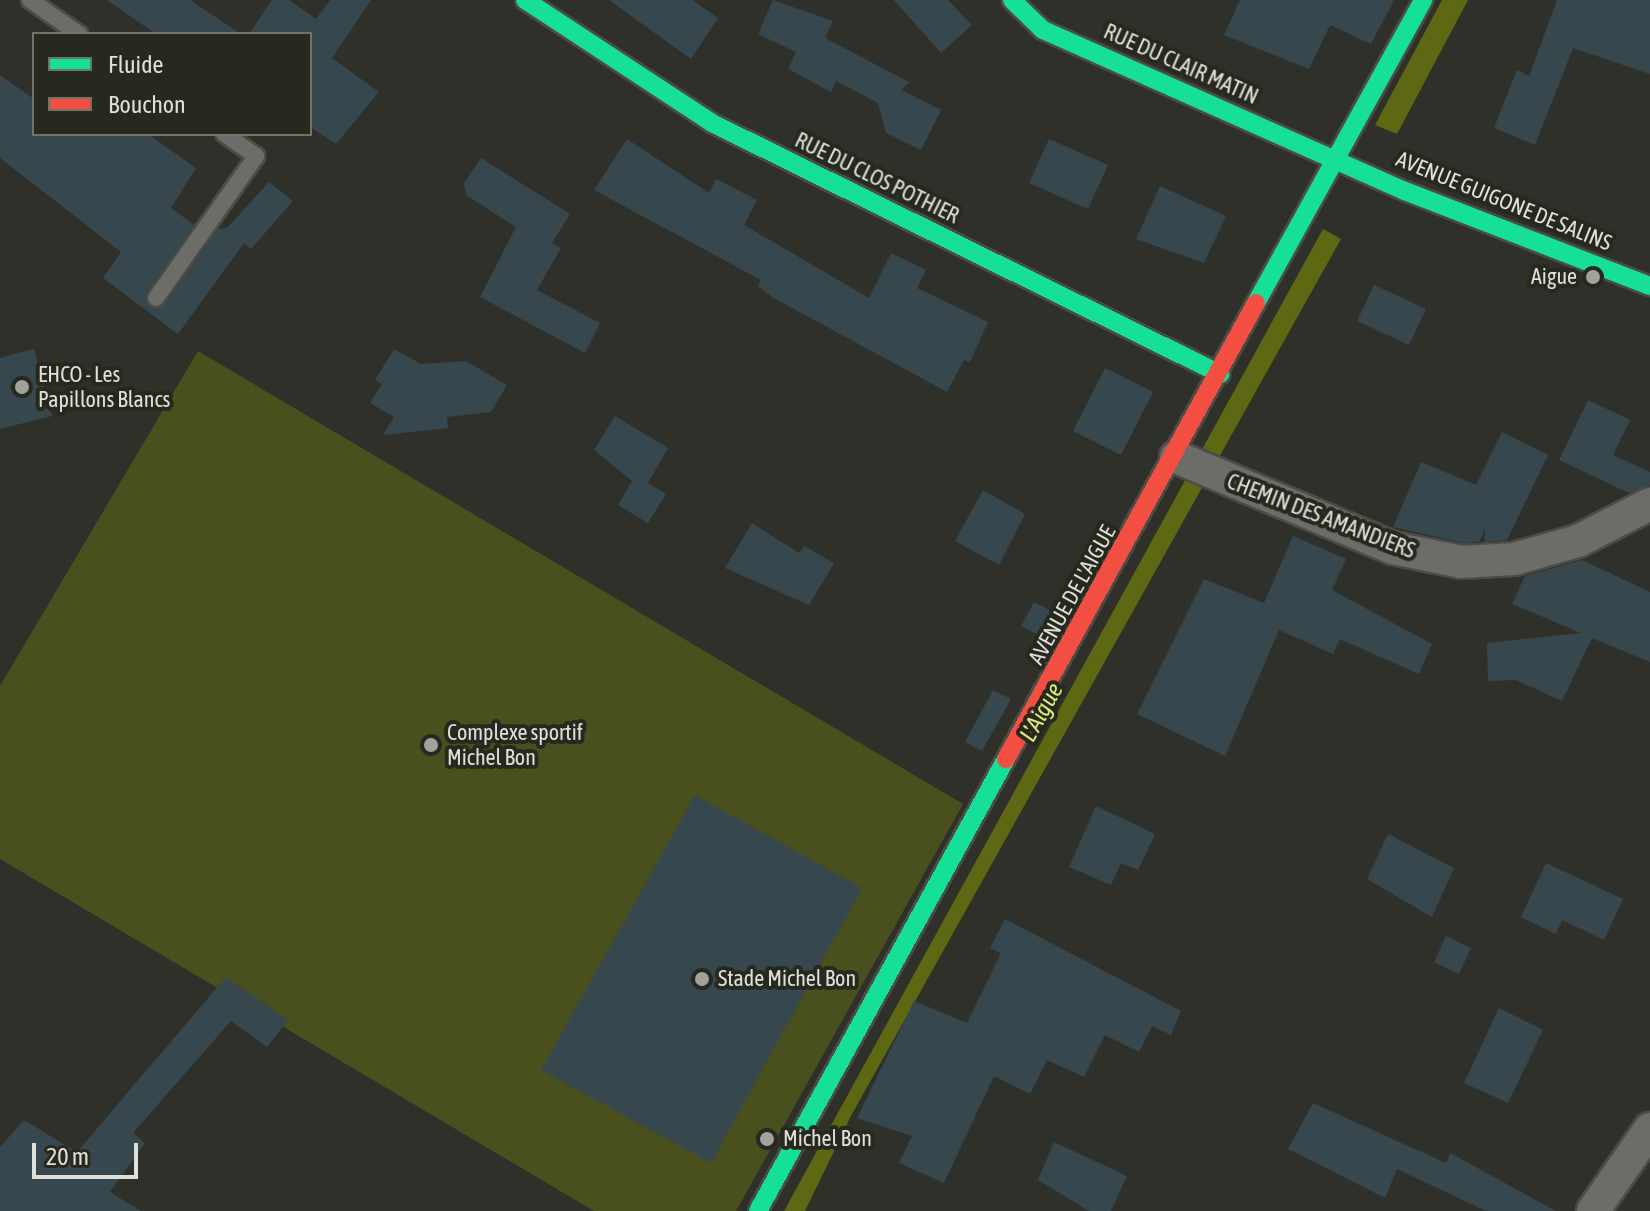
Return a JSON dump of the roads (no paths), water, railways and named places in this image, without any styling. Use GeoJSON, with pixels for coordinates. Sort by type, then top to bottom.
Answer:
{"type":"FeatureCollection","features":[{"type":"Feature","properties":{"kind":"street","name":"RUE DU CLOS POTHIER"},"geometry":{"type":"LineString","coordinates":[[525,0],[712,123],[1220,374]]}},
{"type":"Feature","properties":{"kind":"street","name":"RUE DU CLAIR MATIN"},"geometry":{"type":"LineString","coordinates":[[1012,0],[1043,30],[1347,163]]}},
{"type":"Feature","properties":{"kind":"street","name":"AVENUE DE L'AIGUE"},"geometry":{"type":"LineString","coordinates":[[758,1211],[1194,465],[1220,374],[1347,163],[1423,0]]}},
{"type":"Feature","properties":{"kind":"street","name":"AVENUE GUIGONE DE SALINS"},"geometry":{"type":"LineString","coordinates":[[1347,163],[1650,286]]}},
{"type":"Feature","properties":{"kind":"street","name":"CHEMIN DES AMANDIERS"},"geometry":{"type":"LineString","coordinates":[[1194,465],[1393,548],[1462,562],[1514,559],[1578,541],[1650,504]]}},
{"type":"Feature","properties":{"kind":"street"},"geometry":{"type":"LineString","coordinates":[[1593,1211],[1650,1129]]}},
{"type":"Feature","properties":{"kind":"lane"},"geometry":{"type":"LineString","coordinates":[[30,0],[76,32]]}},
{"type":"Feature","properties":{"kind":"lane"},"geometry":{"type":"LineString","coordinates":[[156,298],[256,156],[227,136]]}},
{"type":"Feature","properties":{"kind":"place","name":"Aigue"},"geometry":{"type":"Point","coordinates":[1593,277]}},
{"type":"Feature","properties":{"kind":"place","name":"EHCO - Les Papillons Blancs"},"geometry":{"type":"Point","coordinates":[22,387]}},
{"type":"Feature","properties":{"kind":"place","name":"Complexe sportif Michel Bon"},"geometry":{"type":"Point","coordinates":[431,745]}},
{"type":"Feature","properties":{"kind":"place","name":"Stade Michel Bon"},"geometry":{"type":"Point","coordinates":[702,979]}},
{"type":"Feature","properties":{"kind":"place","name":"Michel Bon"},"geometry":{"type":"Point","coordinates":[767,1139]}},
{"type":"Feature","properties":{"kind":"water label","name":"L'Aigue"},"geometry":{"type":"Point","coordinates":[1041,712]}}]}
